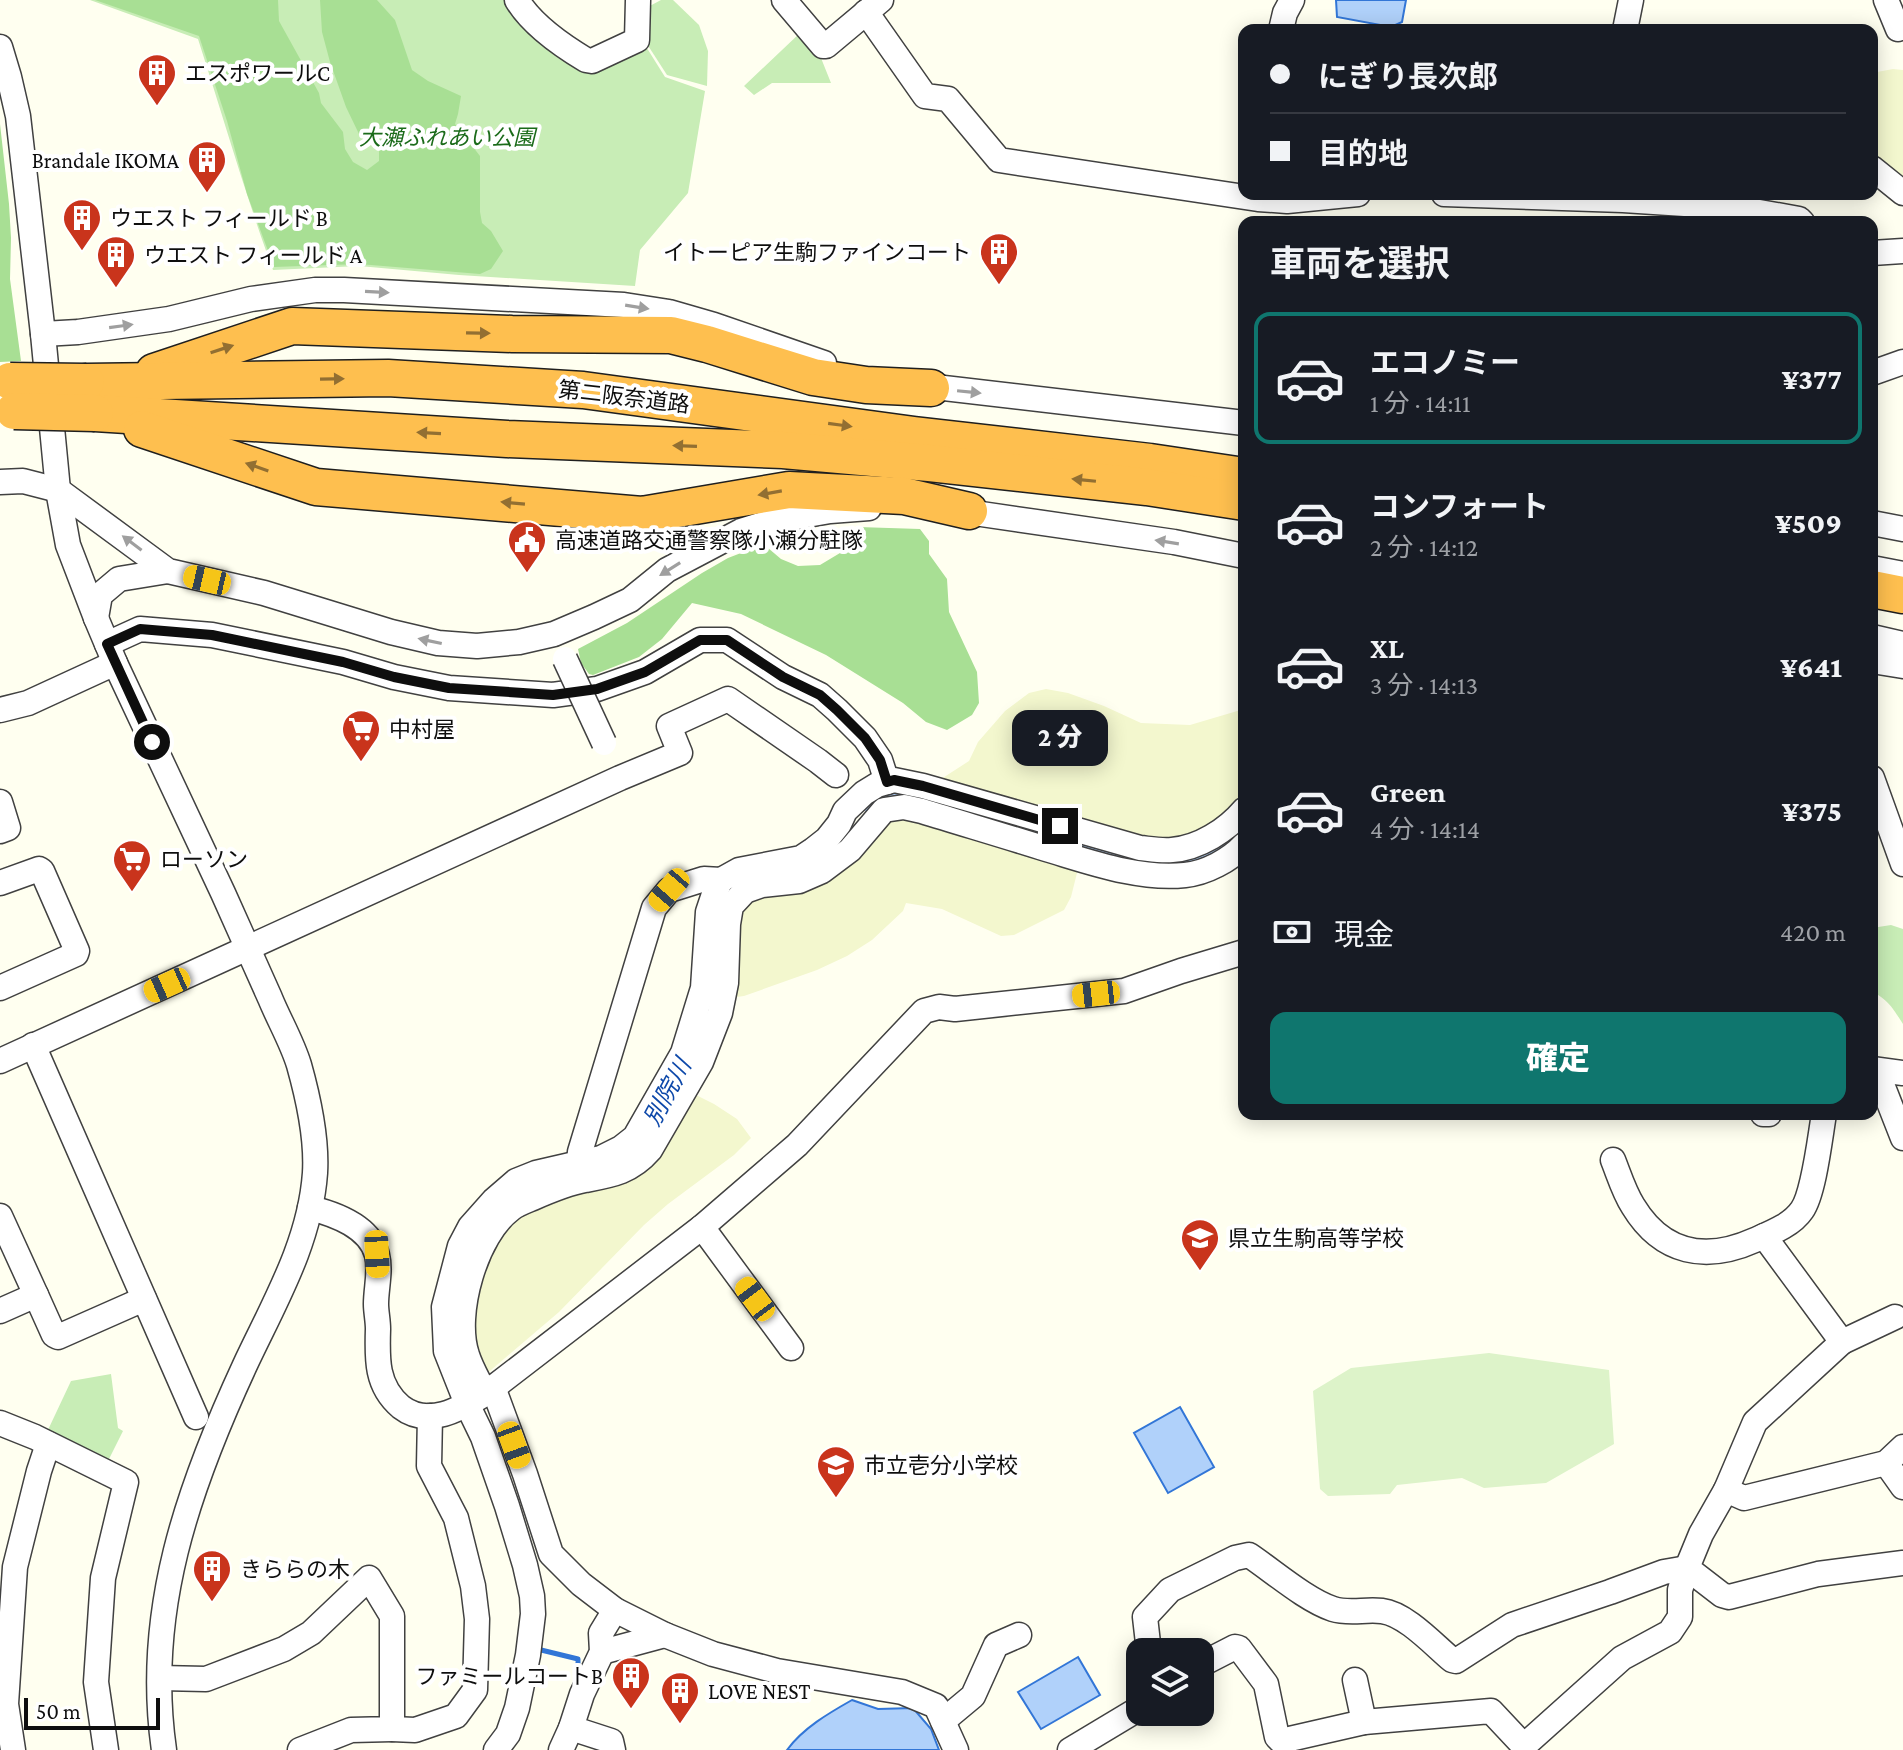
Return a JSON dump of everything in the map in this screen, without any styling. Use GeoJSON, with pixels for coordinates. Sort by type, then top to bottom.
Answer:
{"type":"FeatureCollection","features":[{"type":"Feature","properties":{"kind":"highway"},"geometry":{"type":"LineString","coordinates":[[122,382],[292,326],[475,333],[671,335],[813,377],[866,385],[931,388]]}},
{"type":"Feature","properties":{"kind":"highway","name":"第二阪奈道路"},"geometry":{"type":"LineString","coordinates":[[91,398],[122,382],[388,378],[583,390],[1238,475]]}},
{"type":"Feature","properties":{"kind":"highway","name":"第二阪奈道路"},"geometry":{"type":"LineString","coordinates":[[6,396],[91,398],[507,439],[783,450],[1147,487],[1238,501]]}},
{"type":"Feature","properties":{"kind":"highway"},"geometry":{"type":"LineString","coordinates":[[91,398],[316,487],[642,515],[789,490],[904,496],[969,511]]}},
{"type":"Feature","properties":{"kind":"highway"},"geometry":{"type":"LineString","coordinates":[[1878,590],[1903,595]]}},
{"type":"Feature","properties":{"kind":"highway"},"geometry":{"type":"LineString","coordinates":[[1878,615],[1903,620]]}},
{"type":"Feature","properties":{"kind":"street"},"geometry":{"type":"LineString","coordinates":[[517,0],[522,9],[554,38],[592,61],[637,40],[638,0]]}},
{"type":"Feature","properties":{"kind":"street"},"geometry":{"type":"LineString","coordinates":[[784,0],[823,46],[874,6],[925,96],[948,99],[999,160],[1238,196]]}},
{"type":"Feature","properties":{"kind":"street"},"geometry":{"type":"LineString","coordinates":[[1282,24],[1292,0]]}},
{"type":"Feature","properties":{"kind":"street"},"geometry":{"type":"LineString","coordinates":[[1626,24],[1631,0]]}},
{"type":"Feature","properties":{"kind":"street"},"geometry":{"type":"LineString","coordinates":[[1886,0],[1898,29],[1903,26]]}},
{"type":"Feature","properties":{"kind":"street"},"geometry":{"type":"LineString","coordinates":[[0,47],[18,116],[58,490],[68,545],[111,653],[298,1063],[314,1146],[315,1172],[310,1208],[298,1250],[239,1379],[182,1524],[168,1581],[159,1651],[160,1720],[164,1750]]}},
{"type":"Feature","properties":{"kind":"street"},"geometry":{"type":"LineString","coordinates":[[1878,173],[1903,193]]}},
{"type":"Feature","properties":{"kind":"street"},"geometry":{"type":"LineString","coordinates":[[1272,200],[1297,200]]}},
{"type":"Feature","properties":{"kind":"street"},"geometry":{"type":"LineString","coordinates":[[1623,200],[1731,207],[1782,216]]}},
{"type":"Feature","properties":{"kind":"street"},"geometry":{"type":"LineString","coordinates":[[1878,253],[1903,251]]}},
{"type":"Feature","properties":{"kind":"street"},"geometry":{"type":"LineString","coordinates":[[43,334],[133,325],[251,299],[315,290],[624,305],[669,312],[714,325],[856,374],[931,388],[1238,422]]}},
{"type":"Feature","properties":{"kind":"street"},"geometry":{"type":"LineString","coordinates":[[1878,371],[1903,362]]}},
{"type":"Feature","properties":{"kind":"street"},"geometry":{"type":"LineString","coordinates":[[0,482],[23,481],[58,490],[168,571]]}},
{"type":"Feature","properties":{"kind":"street"},"geometry":{"type":"LineString","coordinates":[[96,618],[100,595],[119,579],[168,571],[264,593],[391,632],[438,643],[477,646],[519,642],[554,634],[630,600],[667,570],[741,531],[773,521],[830,511],[888,506],[969,511],[1238,555]]}},
{"type":"Feature","properties":{"kind":"street"},"geometry":{"type":"LineString","coordinates":[[1878,524],[1903,529]]}},
{"type":"Feature","properties":{"kind":"street"},"geometry":{"type":"LineString","coordinates":[[1878,569],[1903,574]]}},
{"type":"Feature","properties":{"kind":"street"},"geometry":{"type":"LineString","coordinates":[[0,710],[28,703],[111,653],[140,629],[212,635],[449,688],[553,695],[597,689],[645,672],[700,640],[727,640],[783,677],[820,695],[837,710],[865,738],[880,760],[887,782]]}},
{"type":"Feature","properties":{"kind":"street"},"geometry":{"type":"LineString","coordinates":[[554,634],[620,778]]}},
{"type":"Feature","properties":{"kind":"street"},"geometry":{"type":"LineString","coordinates":[[1878,638],[1903,644]]}},
{"type":"Feature","properties":{"kind":"street"},"geometry":{"type":"LineString","coordinates":[[1878,662],[1903,666]]}},
{"type":"Feature","properties":{"kind":"street"},"geometry":{"type":"LineString","coordinates":[[0,1061],[680,753],[669,726],[728,699],[836,775]]}},
{"type":"Feature","properties":{"kind":"street"},"geometry":{"type":"LineString","coordinates":[[581,1171],[580,1152],[654,908],[669,890],[704,879],[721,880],[739,870],[801,858],[827,839],[845,811],[864,793],[894,780],[1140,848],[1172,850],[1191,846],[1220,831],[1238,815]]}},
{"type":"Feature","properties":{"kind":"street"},"geometry":{"type":"LineString","coordinates":[[1878,795],[1903,864]]}},
{"type":"Feature","properties":{"kind":"street"},"geometry":{"type":"LineString","coordinates":[[0,802],[8,828],[0,831]]}},
{"type":"Feature","properties":{"kind":"street"},"geometry":{"type":"LineString","coordinates":[[956,1750],[936,1706],[902,1692],[777,1671],[713,1654],[615,1610],[581,1584],[551,1554],[525,1474],[480,1397],[446,1351],[444,1307],[460,1246],[470,1227],[516,1181],[536,1173],[581,1171],[606,1177],[641,1160],[650,1150],[701,1062],[720,1013],[726,983],[731,906],[745,891],[762,885],[799,881],[822,871],[850,850],[884,810],[904,807],[922,811],[1072,857],[1151,875],[1187,875],[1214,866],[1238,852]]}},
{"type":"Feature","properties":{"kind":"street"},"geometry":{"type":"LineString","coordinates":[[0,883],[39,869],[42,871],[77,951],[0,988]]}},
{"type":"Feature","properties":{"kind":"street"},"geometry":{"type":"LineString","coordinates":[[581,1171],[635,1137],[683,1053],[703,988],[708,912],[721,880]]}},
{"type":"Feature","properties":{"kind":"street"},"geometry":{"type":"LineString","coordinates":[[310,1208],[332,1213],[359,1229],[373,1247],[377,1254],[380,1378],[388,1395],[404,1409],[416,1416],[436,1416],[456,1410],[480,1397],[702,1227],[797,1145],[924,1011],[939,1007],[955,1009],[1124,991],[1238,954]]}},
{"type":"Feature","properties":{"kind":"street"},"geometry":{"type":"LineString","coordinates":[[33,1045],[196,1417]]}},
{"type":"Feature","properties":{"kind":"street"},"geometry":{"type":"LineString","coordinates":[[1886,1077],[1903,1138]]}},
{"type":"Feature","properties":{"kind":"street"},"geometry":{"type":"LineString","coordinates":[[1613,1160],[1631,1204],[1660,1238],[1682,1249],[1720,1252],[1764,1236],[1800,1213],[1808,1199],[1823,1120]]}},
{"type":"Feature","properties":{"kind":"street"},"geometry":{"type":"LineString","coordinates":[[0,1216],[54,1335],[58,1337],[144,1299]]}},
{"type":"Feature","properties":{"kind":"street"},"geometry":{"type":"LineString","coordinates":[[702,1227],[791,1348]]}},
{"type":"Feature","properties":{"kind":"street"},"geometry":{"type":"LineString","coordinates":[[1764,1236],[1842,1342]]}},
{"type":"Feature","properties":{"kind":"street"},"geometry":{"type":"LineString","coordinates":[[0,1311],[36,1295]]}},
{"type":"Feature","properties":{"kind":"street"},"geometry":{"type":"LineString","coordinates":[[1214,1658],[1239,1648],[1266,1684],[1277,1737],[1281,1741],[1364,1722],[1491,1711],[1521,1743],[1526,1744],[1622,1658],[1670,1632],[1680,1617],[1680,1590],[1687,1568],[1701,1534],[1726,1490],[1755,1422],[1842,1342],[1895,1317]]}},
{"type":"Feature","properties":{"kind":"street"},"geometry":{"type":"LineString","coordinates":[[480,1397],[483,1437],[525,1565],[533,1614],[517,1708],[508,1734],[496,1750]]}},
{"type":"Feature","properties":{"kind":"street"},"geometry":{"type":"LineString","coordinates":[[300,1750],[351,1730],[415,1730],[456,1716],[475,1690],[477,1619],[473,1586],[456,1518],[429,1466],[430,1416]]}},
{"type":"Feature","properties":{"kind":"street"},"geometry":{"type":"LineString","coordinates":[[0,1423],[126,1482],[103,1578],[96,1682],[106,1750]]}},
{"type":"Feature","properties":{"kind":"street"},"geometry":{"type":"LineString","coordinates":[[13,1750],[6,1704],[15,1567],[48,1444]]}},
{"type":"Feature","properties":{"kind":"street"},"geometry":{"type":"LineString","coordinates":[[1726,1490],[1744,1498],[1894,1455],[1903,1487]]}},
{"type":"Feature","properties":{"kind":"street"},"geometry":{"type":"LineString","coordinates":[[1147,1638],[1145,1617],[1170,1590],[1235,1558],[1249,1555],[1314,1601],[1331,1609],[1397,1614],[1456,1661],[1512,1625],[1664,1572],[1687,1568],[1729,1597],[1818,1574],[1903,1563]]}},
{"type":"Feature","properties":{"kind":"street"},"geometry":{"type":"LineString","coordinates":[[160,1678],[206,1679],[284,1649],[311,1633],[369,1578],[392,1616],[392,1729]]}},
{"type":"Feature","properties":{"kind":"street"},"geometry":{"type":"LineString","coordinates":[[613,1750],[611,1741],[566,1739],[582,1694],[602,1652],[601,1633],[615,1610]]}},
{"type":"Feature","properties":{"kind":"street"},"geometry":{"type":"LineString","coordinates":[[602,1652],[665,1635]]}},
{"type":"Feature","properties":{"kind":"street"},"geometry":{"type":"LineString","coordinates":[[943,1721],[973,1696],[996,1645],[1019,1635]]}},
{"type":"Feature","properties":{"kind":"street"},"geometry":{"type":"LineString","coordinates":[[1355,1680],[1364,1722]]}},
{"type":"Feature","properties":{"kind":"street"},"geometry":{"type":"LineString","coordinates":[[1070,1750],[1126,1716]]}},
{"type":"Feature","properties":{"kind":"green space","name":"大瀬ふれあい公園"},"geometry":{"type":"Polygon","coordinates":[[[90,0],[506,0],[574,64],[645,45],[665,77],[705,91],[688,193],[640,250],[635,286],[359,266],[273,270],[198,39],[90,0]]]}},
{"type":"Feature","properties":{"kind":"green space"},"geometry":{"type":"Polygon","coordinates":[[[95,0],[278,0],[279,21],[319,93],[321,103],[343,132],[345,149],[353,162],[367,170],[379,161],[379,146],[359,134],[346,107],[322,32],[320,0],[377,0],[395,20],[412,70],[461,96],[455,124],[480,156],[482,223],[503,251],[491,269],[480,274],[359,264],[274,267],[247,194],[199,36],[95,0]]]}},
{"type":"Feature","properties":{"kind":"green space"},"geometry":{"type":"Polygon","coordinates":[[[661,0],[673,0],[699,25],[708,51],[707,86],[667,75],[647,44],[646,8],[661,0]]]}},
{"type":"Feature","properties":{"kind":"green space"},"geometry":{"type":"Polygon","coordinates":[[[801,32],[821,58],[831,83],[772,83],[754,95],[744,86],[801,32]]]}},
{"type":"Feature","properties":{"kind":"green space"},"geometry":{"type":"Polygon","coordinates":[[[1903,70],[1903,183],[1878,161],[1878,72],[1903,70]]]}},
{"type":"Feature","properties":{"kind":"green space"},"geometry":{"type":"Polygon","coordinates":[[[0,124],[9,204],[10,279],[21,361],[0,362],[0,124]]]}},
{"type":"Feature","properties":{"kind":"green space"},"geometry":{"type":"Polygon","coordinates":[[[858,527],[920,529],[929,541],[929,554],[947,579],[949,612],[977,672],[979,703],[972,715],[947,730],[926,722],[903,703],[826,655],[741,614],[692,603],[662,639],[639,657],[593,675],[581,663],[578,649],[627,623],[728,558],[754,548],[768,548],[781,559],[798,566],[820,565],[840,553],[845,533],[858,527]]]}},
{"type":"Feature","properties":{"kind":"green space"},"geometry":{"type":"Polygon","coordinates":[[[1046,689],[1068,693],[1141,723],[1190,725],[1238,711],[1238,801],[1222,820],[1200,834],[1154,844],[938,781],[969,761],[978,742],[1005,711],[1029,693],[1046,689]]]}},
{"type":"Feature","properties":{"kind":"green space"},"geometry":{"type":"Polygon","coordinates":[[[892,814],[1078,869],[1071,897],[1064,910],[1014,935],[1001,936],[942,909],[906,903],[903,911],[872,940],[847,956],[744,996],[729,998],[736,910],[892,814]]]}},
{"type":"Feature","properties":{"kind":"green space"},"geometry":{"type":"Polygon","coordinates":[[[1891,925],[1903,929],[1903,1024],[1890,1005],[1878,995],[1878,927],[1891,925]]]}},
{"type":"Feature","properties":{"kind":"green space"},"geometry":{"type":"Polygon","coordinates":[[[692,1093],[737,1119],[751,1138],[734,1155],[644,1225],[559,1312],[484,1376],[472,1346],[473,1307],[485,1260],[516,1216],[692,1093]]]}},
{"type":"Feature","properties":{"kind":"green space"},"geometry":{"type":"Polygon","coordinates":[[[1489,1353],[1609,1370],[1614,1444],[1546,1483],[1484,1488],[1462,1478],[1397,1485],[1390,1494],[1328,1496],[1320,1489],[1313,1391],[1351,1368],[1489,1353]]]}},
{"type":"Feature","properties":{"kind":"green space"},"geometry":{"type":"Polygon","coordinates":[[[111,1374],[118,1428],[123,1431],[108,1461],[47,1432],[71,1381],[111,1374]]]}},
{"type":"Feature","properties":{"kind":"water"},"geometry":{"type":"Polygon","coordinates":[[[1336,0],[1406,0],[1402,22],[1398,24],[1375,24],[1337,17],[1336,0]]]}},
{"type":"Feature","properties":{"kind":"water"},"geometry":{"type":"Polygon","coordinates":[[[1180,1407],[1214,1467],[1168,1493],[1134,1433],[1180,1407]]]}},
{"type":"Feature","properties":{"kind":"water"},"geometry":{"type":"Polygon","coordinates":[[[1078,1657],[1100,1695],[1041,1729],[1018,1692],[1078,1657]]]}},
{"type":"Feature","properties":{"kind":"water"},"geometry":{"type":"Polygon","coordinates":[[[852,1700],[878,1709],[913,1708],[931,1729],[939,1750],[787,1750],[809,1728],[852,1700]]]}},
{"type":"Feature","properties":{"kind":"waterway","name":"別院川"},"geometry":{"type":"LineString","coordinates":[[876,799],[894,791],[1109,854],[1159,862],[1201,858],[1238,830]]}},
{"type":"Feature","properties":{"kind":"waterway"},"geometry":{"type":"LineString","coordinates":[[537,1649],[578,1659],[578,1677]]}},
{"type":"Feature","properties":{"kind":"place","name":"エスポワールC"},"geometry":{"type":"Point","coordinates":[157,107]}},
{"type":"Feature","properties":{"kind":"place","name":"Brandale IKOMA"},"geometry":{"type":"Point","coordinates":[207,194]}},
{"type":"Feature","properties":{"kind":"place","name":"ウエスト フィールド B"},"geometry":{"type":"Point","coordinates":[82,252]}},
{"type":"Feature","properties":{"kind":"place","name":"イトーピア生駒ファインコート"},"geometry":{"type":"Point","coordinates":[999,286]}},
{"type":"Feature","properties":{"kind":"place","name":"ウエスト フィールド A"},"geometry":{"type":"Point","coordinates":[116,289]}},
{"type":"Feature","properties":{"kind":"place","name":"高速道路交通警察隊小瀬分駐隊"},"geometry":{"type":"Point","coordinates":[527,574]}},
{"type":"Feature","properties":{"kind":"place","name":"中村屋"},"geometry":{"type":"Point","coordinates":[361,763]}},
{"type":"Feature","properties":{"kind":"place","name":"ローソン"},"geometry":{"type":"Point","coordinates":[132,893]}},
{"type":"Feature","properties":{"kind":"place","name":"県立生駒高等学校"},"geometry":{"type":"Point","coordinates":[1200,1272]}},
{"type":"Feature","properties":{"kind":"place","name":"市立壱分小学校"},"geometry":{"type":"Point","coordinates":[836,1499]}},
{"type":"Feature","properties":{"kind":"place","name":"きららの木"},"geometry":{"type":"Point","coordinates":[212,1603]}},
{"type":"Feature","properties":{"kind":"place","name":"ファミールコートB"},"geometry":{"type":"Point","coordinates":[631,1710]}},
{"type":"Feature","properties":{"kind":"place","name":"LOVE NEST"},"geometry":{"type":"Point","coordinates":[680,1725]}},
{"type":"Feature","properties":{"kind":"route"},"geometry":{"type":"LineString","coordinates":[[152,742],[107,644],[140,629],[212,635],[449,688],[553,695],[597,689],[645,672],[700,640],[727,640],[783,677],[820,695],[837,710],[865,738],[880,760],[887,782],[894,780],[923,786],[1060,826]]}}]}
